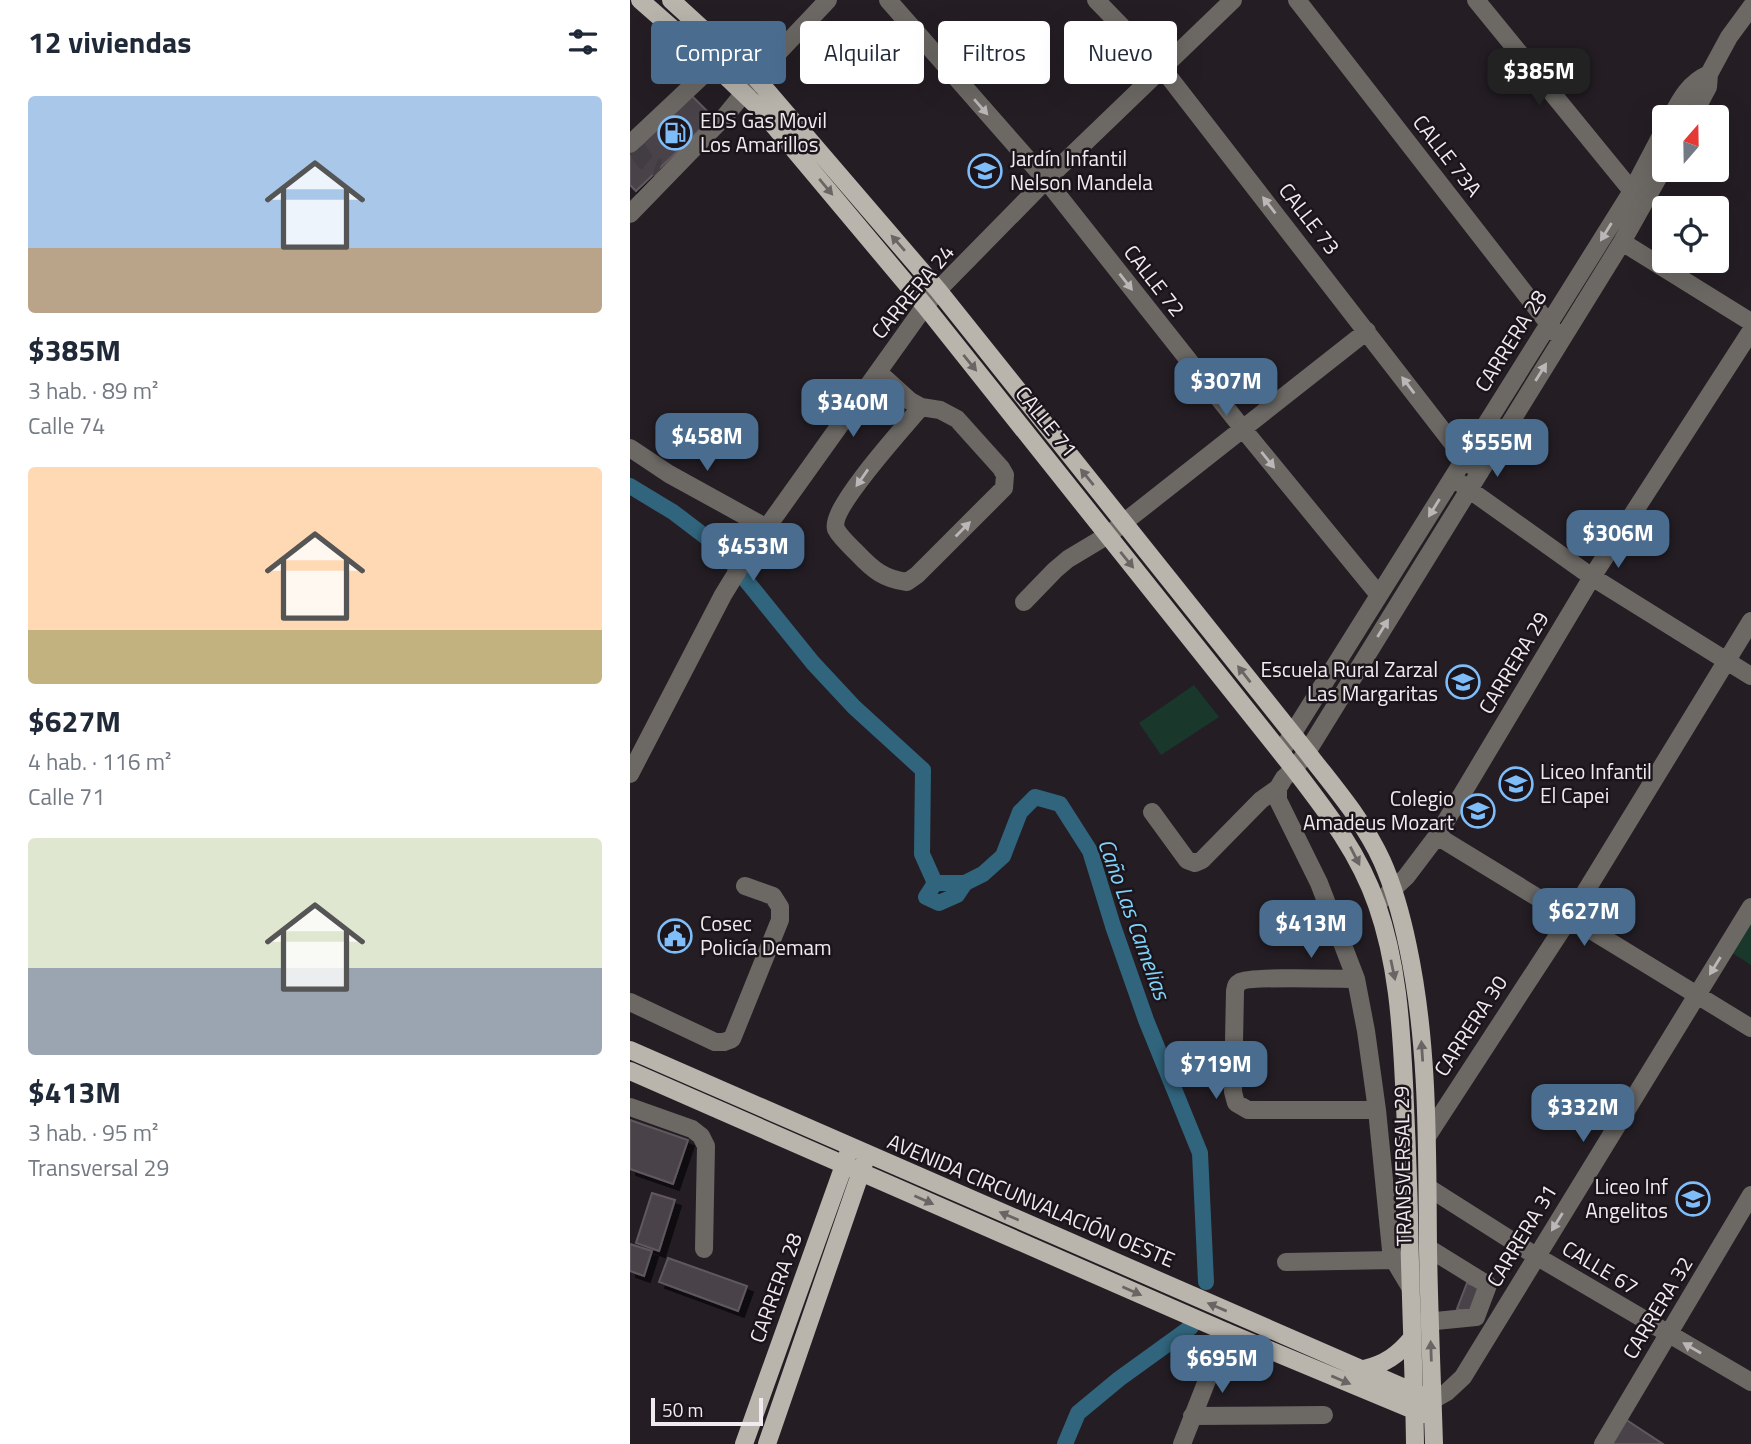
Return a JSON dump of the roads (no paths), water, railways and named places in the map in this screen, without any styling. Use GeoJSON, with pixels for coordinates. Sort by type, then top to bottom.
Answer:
{"type":"FeatureCollection","features":[{"type":"Feature","properties":{"kind":"main road","name":"CALLE 71"},"geometry":{"type":"LineString","coordinates":[[640,0],[664,21]]}},
{"type":"Feature","properties":{"kind":"main road","name":"CALLE 71"},"geometry":{"type":"LineString","coordinates":[[671,0],[694,21]]}},
{"type":"Feature","properties":{"kind":"main road","name":"CALLE 71"},"geometry":{"type":"LineString","coordinates":[[734,84],[760,109],[925,306],[1281,752],[1331,816],[1364,873],[1377,904]]}},
{"type":"Feature","properties":{"kind":"main road","name":"CALLE 71"},"geometry":{"type":"LineString","coordinates":[[761,84],[938,290],[1307,752],[1367,834],[1382,861],[1393,891]]}},
{"type":"Feature","properties":{"kind":"main road","name":"TRANSVERSAL 29"},"geometry":{"type":"LineString","coordinates":[[1393,891],[1415,978],[1421,1029],[1428,1135],[1428,1248],[1434,1444]]}},
{"type":"Feature","properties":{"kind":"main road","name":"TRANSVERSAL 29"},"geometry":{"type":"LineString","coordinates":[[1377,904],[1396,981],[1402,1030],[1415,1444]]}},
{"type":"Feature","properties":{"kind":"main road","name":"AVENIDA CIRCUNVALACIÓN OESTE"},"geometry":{"type":"LineString","coordinates":[[630,1050],[1364,1369],[1414,1393],[1433,1409]]}},
{"type":"Feature","properties":{"kind":"main road","name":"AVENIDA CIRCUNVALACIÓN OESTE"},"geometry":{"type":"LineString","coordinates":[[630,1071],[1226,1332],[1415,1411],[1433,1409]]}},
{"type":"Feature","properties":{"kind":"main road","name":"CARRERA 28"},"geometry":{"type":"LineString","coordinates":[[767,1444],[853,1169],[850,1147]]}},
{"type":"Feature","properties":{"kind":"main road","name":"CARRERA 28"},"geometry":{"type":"LineString","coordinates":[[744,1444],[853,1169],[867,1155]]}},
{"type":"Feature","properties":{"kind":"main road"},"geometry":{"type":"LineString","coordinates":[[1364,1369],[1395,1356],[1412,1331]]}},
{"type":"Feature","properties":{"kind":"street"},"geometry":{"type":"LineString","coordinates":[[786,44],[828,0]]}},
{"type":"Feature","properties":{"kind":"street","name":"CALLE 72"},"geometry":{"type":"LineString","coordinates":[[888,0],[1046,180],[1243,429],[1379,595]]}},
{"type":"Feature","properties":{"kind":"street","name":"CALLE 73"},"geometry":{"type":"LineString","coordinates":[[1096,0],[1116,21]]}},
{"type":"Feature","properties":{"kind":"street","name":"CARRERA 24"},"geometry":{"type":"LineString","coordinates":[[1177,54],[1233,0]]}},
{"type":"Feature","properties":{"kind":"street","name":"CALLE 73A"},"geometry":{"type":"LineString","coordinates":[[1297,0],[1562,339]]}},
{"type":"Feature","properties":{"kind":"street"},"geometry":{"type":"LineString","coordinates":[[1476,0],[1632,191]]}},
{"type":"Feature","properties":{"kind":"street"},"geometry":{"type":"LineString","coordinates":[[1698,105],[1708,87],[1709,74],[1729,37],[1751,7]]}},
{"type":"Feature","properties":{"kind":"street"},"geometry":{"type":"LineString","coordinates":[[1678,105],[1696,80],[1709,74]]}},
{"type":"Feature","properties":{"kind":"street"},"geometry":{"type":"LineString","coordinates":[[635,142],[695,84]]}},
{"type":"Feature","properties":{"kind":"street"},"geometry":{"type":"LineString","coordinates":[[634,204],[666,169],[726,115],[750,84]]}},
{"type":"Feature","properties":{"kind":"street","name":"CARRERA 24"},"geometry":{"type":"LineString","coordinates":[[630,774],[723,595],[750,551],[925,306],[1046,180],[1145,84]]}},
{"type":"Feature","properties":{"kind":"street","name":"CALLE 73"},"geometry":{"type":"LineString","coordinates":[[1174,84],[1464,458],[1479,473]]}},
{"type":"Feature","properties":{"kind":"street","name":"CARRERA 28"},"geometry":{"type":"LineString","coordinates":[[1281,752],[1632,191],[1652,153]]}},
{"type":"Feature","properties":{"kind":"street","name":"CARRERA 28"},"geometry":{"type":"LineString","coordinates":[[1152,812],[1187,860],[1195,863],[1202,860],[1261,800],[1278,788],[1294,769],[1622,242],[1656,182]]}},
{"type":"Feature","properties":{"kind":"street"},"geometry":{"type":"LineString","coordinates":[[1622,242],[1751,322]]}},
{"type":"Feature","properties":{"kind":"street"},"geometry":{"type":"LineString","coordinates":[[1024,602],[1068,559],[1124,523],[1367,331]]}},
{"type":"Feature","properties":{"kind":"street","name":"CARRERA 29"},"geometry":{"type":"LineString","coordinates":[[1377,904],[1406,877],[1437,836],[1592,577],[1751,331]]}},
{"type":"Feature","properties":{"kind":"street"},"geometry":{"type":"LineString","coordinates":[[878,372],[910,401],[921,407],[940,410],[957,419],[1001,468],[1006,481],[1004,488],[907,582],[894,580],[873,570],[836,528],[836,516],[867,471],[921,407]]}},
{"type":"Feature","properties":{"kind":"street"},"geometry":{"type":"LineString","coordinates":[[630,448],[669,474],[767,528]]}},
{"type":"Feature","properties":{"kind":"street"},"geometry":{"type":"LineString","coordinates":[[1453,477],[1592,577],[1751,676]]}},
{"type":"Feature","properties":{"kind":"street","name":"CARRERA 30"},"geometry":{"type":"LineString","coordinates":[[1428,1135],[1570,917],[1751,621]]}},
{"type":"Feature","properties":{"kind":"street"},"geometry":{"type":"LineString","coordinates":[[1278,788],[1278,800],[1319,883],[1356,979],[1377,1110],[1391,1250],[1410,1287]]}},
{"type":"Feature","properties":{"kind":"street"},"geometry":{"type":"LineString","coordinates":[[1437,836],[1751,1028]]}},
{"type":"Feature","properties":{"kind":"street"},"geometry":{"type":"LineString","coordinates":[[630,1002],[715,1042],[732,1039],[780,920],[780,907],[773,896],[745,886]]}},
{"type":"Feature","properties":{"kind":"street","name":"CARRERA 31"},"geometry":{"type":"LineString","coordinates":[[1433,1409],[1463,1377],[1751,908]]}},
{"type":"Feature","properties":{"kind":"street"},"geometry":{"type":"LineString","coordinates":[[1356,979],[1265,979],[1243,980],[1237,984],[1233,1091],[1236,1104],[1248,1110],[1377,1110]]}},
{"type":"Feature","properties":{"kind":"street"},"geometry":{"type":"LineString","coordinates":[[630,1107],[692,1129],[701,1136],[706,1146],[704,1249]]}},
{"type":"Feature","properties":{"kind":"street","name":"CALLE 67"},"geometry":{"type":"LineString","coordinates":[[1429,1188],[1536,1256],[1751,1382]]}},
{"type":"Feature","properties":{"kind":"street","name":"CARRERA 32"},"geometry":{"type":"LineString","coordinates":[[1603,1444],[1751,1195]]}},
{"type":"Feature","properties":{"kind":"street"},"geometry":{"type":"LineString","coordinates":[[1412,1331],[1430,1323],[1476,1318],[1488,1285],[1428,1248]]}},
{"type":"Feature","properties":{"kind":"street"},"geometry":{"type":"LineString","coordinates":[[1286,1262],[1394,1260]]}},
{"type":"Feature","properties":{"kind":"street"},"geometry":{"type":"LineString","coordinates":[[1182,1444],[1226,1332]]}},
{"type":"Feature","properties":{"kind":"street"},"geometry":{"type":"LineString","coordinates":[[1192,1416],[1324,1415]]}},
{"type":"Feature","properties":{"kind":"waterway","name":"Caño Las Camelias"},"geometry":{"type":"LineString","coordinates":[[630,486],[673,512],[719,547],[813,663],[854,707],[923,770],[922,854],[935,883],[965,883],[983,874],[1003,856],[1020,812],[1035,797],[1060,804],[1090,851],[1146,1020],[1200,1153],[1206,1282]]}},
{"type":"Feature","properties":{"kind":"waterway"},"geometry":{"type":"LineString","coordinates":[[935,883],[926,897],[939,903],[957,895],[965,883]]}},
{"type":"Feature","properties":{"kind":"waterway","name":"Caño Las Camelias"},"geometry":{"type":"LineString","coordinates":[[1065,1444],[1078,1413],[1119,1379],[1191,1327]]}},
{"type":"Feature","properties":{"kind":"tunnel"},"geometry":{"type":"LineString","coordinates":[[637,148],[646,161],[660,168]]}},
{"type":"Feature","properties":{"kind":"place","name":"EDS Gas Movil Los Amarillos"},"geometry":{"type":"Point","coordinates":[675,133]}},
{"type":"Feature","properties":{"kind":"place","name":"Jardín Infantil Nelson Mandela"},"geometry":{"type":"Point","coordinates":[985,171]}},
{"type":"Feature","properties":{"kind":"place","name":"Escuela Rural Zarzal Las Margaritas"},"geometry":{"type":"Point","coordinates":[1463,682]}},
{"type":"Feature","properties":{"kind":"place","name":"Liceo Infantil El Capei"},"geometry":{"type":"Point","coordinates":[1516,784]}},
{"type":"Feature","properties":{"kind":"place","name":"Colegio Amadeus Mozart"},"geometry":{"type":"Point","coordinates":[1478,811]}},
{"type":"Feature","properties":{"kind":"place","name":"Cosec Policía Demam"},"geometry":{"type":"Point","coordinates":[675,936]}},
{"type":"Feature","properties":{"kind":"place","name":"Liceo Inf Angelitos"},"geometry":{"type":"Point","coordinates":[1693,1199]}}]}
